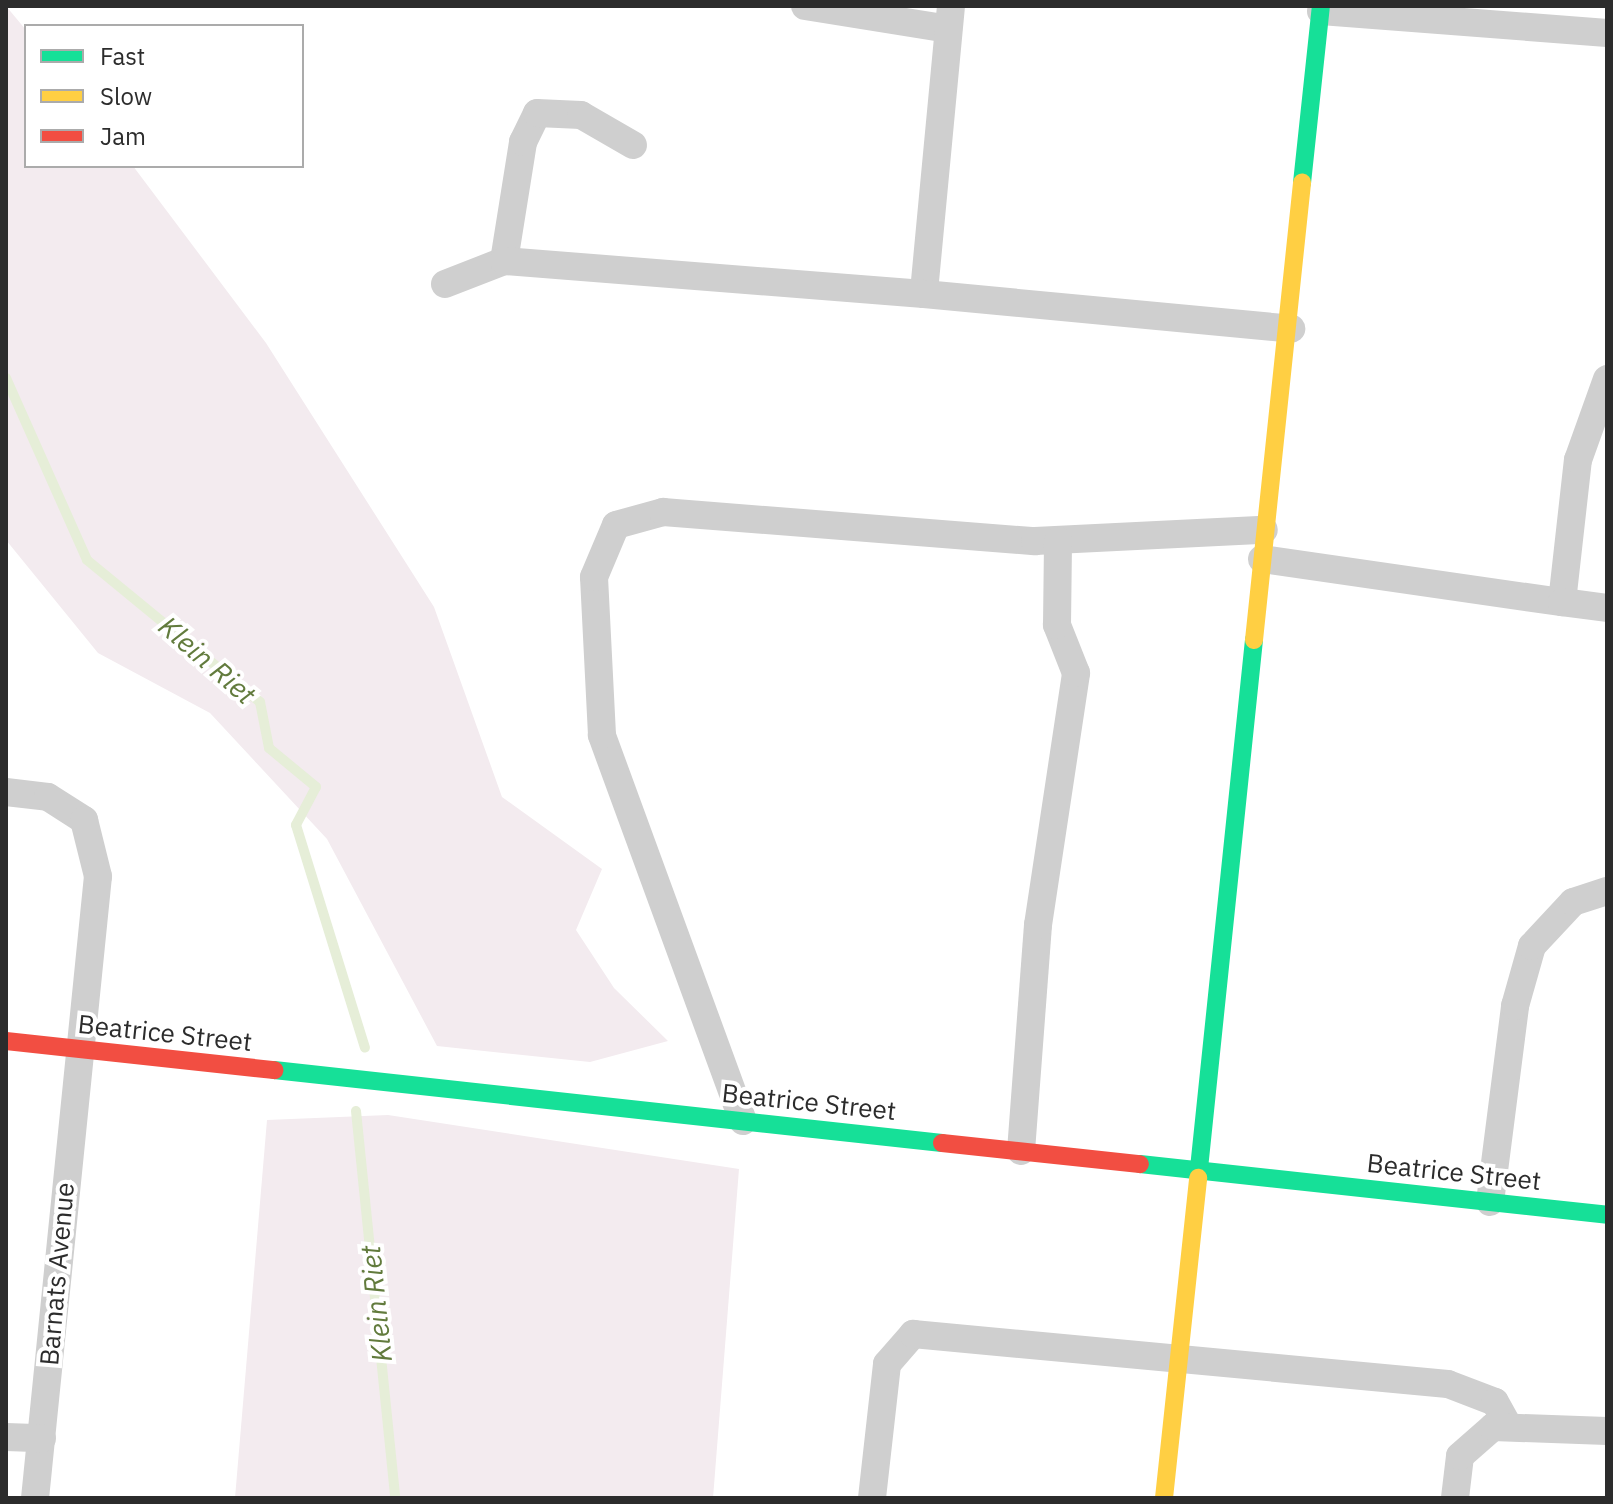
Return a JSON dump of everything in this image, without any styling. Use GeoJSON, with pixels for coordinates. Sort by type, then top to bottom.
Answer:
{"type":"FeatureCollection","features":[{"type":"Feature","properties":{"kind":"street"},"geometry":{"type":"LineString","coordinates":[[805,6],[950,17],[924,294]]}},
{"type":"Feature","properties":{"kind":"street"},"geometry":{"type":"LineString","coordinates":[[1164,1498],[1264,530],[1291,329],[1321,8],[1607,33]]}},
{"type":"Feature","properties":{"kind":"street"},"geometry":{"type":"LineString","coordinates":[[504,261],[523,142],[537,113],[581,115],[633,145]]}},
{"type":"Feature","properties":{"kind":"street"},"geometry":{"type":"LineString","coordinates":[[445,284],[504,261],[924,294],[1291,329]]}},
{"type":"Feature","properties":{"kind":"street"},"geometry":{"type":"LineString","coordinates":[[1562,602],[1578,460],[1607,379]]}},
{"type":"Feature","properties":{"kind":"street"},"geometry":{"type":"LineString","coordinates":[[743,1121],[602,735],[594,577],[603,549],[616,525],[663,512],[1058,541],[1264,530]]}},
{"type":"Feature","properties":{"kind":"street"},"geometry":{"type":"LineString","coordinates":[[1021,1151],[1038,925],[1076,673],[1057,625],[1058,541]]}},
{"type":"Feature","properties":{"kind":"street"},"geometry":{"type":"LineString","coordinates":[[1262,559],[1607,608]]}},
{"type":"Feature","properties":{"kind":"street","name":"Barnats Avenue"},"geometry":{"type":"LineString","coordinates":[[6,792],[66,805],[94,840],[98,876],[76,1049],[35,1498]]}},
{"type":"Feature","properties":{"kind":"street"},"geometry":{"type":"LineString","coordinates":[[1490,1202],[1515,1006],[1532,946],[1573,902],[1607,891]]}},
{"type":"Feature","properties":{"kind":"street","name":"Beatrice Street"},"geometry":{"type":"LineString","coordinates":[[6,1041],[1607,1215]]}},
{"type":"Feature","properties":{"kind":"street"},"geometry":{"type":"LineString","coordinates":[[872,1498],[887,1364],[913,1334],[1448,1384],[1495,1402],[1508,1425]]}},
{"type":"Feature","properties":{"kind":"street"},"geometry":{"type":"LineString","coordinates":[[1455,1498],[1467,1444],[1508,1425],[1607,1431]]}},
{"type":"Feature","properties":{"kind":"street"},"geometry":{"type":"LineString","coordinates":[[6,1437],[42,1438]]}},
{"type":"Feature","properties":{"kind":"shaded area"},"geometry":{"type":"Polygon","coordinates":[[[6,6],[24,28],[24,168],[135,168],[266,343],[434,607],[502,797],[602,869],[576,930],[614,988],[668,1041],[590,1062],[437,1046],[327,839],[210,713],[98,653],[6,540],[6,6]]]}},
{"type":"Feature","properties":{"kind":"shaded area"},"geometry":{"type":"Polygon","coordinates":[[[388,1115],[739,1169],[713,1498],[235,1498],[267,1120],[388,1115]]]}},
{"type":"Feature","properties":{"kind":"waterway","name":"Klein Riet"},"geometry":{"type":"LineString","coordinates":[[6,378],[87,560],[260,702],[269,748],[316,787],[296,825],[365,1048]]}},
{"type":"Feature","properties":{"kind":"waterway","name":"Klein Riet"},"geometry":{"type":"LineString","coordinates":[[356,1111],[395,1498]]}},
{"type":"Feature","properties":{"kind":"traffic: fast"},"geometry":{"type":"LineString","coordinates":[[1302,183],[1321,6]]}},
{"type":"Feature","properties":{"kind":"traffic: fast"},"geometry":{"type":"LineString","coordinates":[[1198,1178],[1254,640]]}},
{"type":"Feature","properties":{"kind":"traffic: fast"},"geometry":{"type":"LineString","coordinates":[[274,1070],[942,1143]]}},
{"type":"Feature","properties":{"kind":"traffic: fast"},"geometry":{"type":"LineString","coordinates":[[1140,1164],[1607,1215]]}},
{"type":"Feature","properties":{"kind":"traffic: slow"},"geometry":{"type":"LineString","coordinates":[[1254,640],[1302,183]]}},
{"type":"Feature","properties":{"kind":"traffic: slow"},"geometry":{"type":"LineString","coordinates":[[1164,1498],[1198,1178]]}},
{"type":"Feature","properties":{"kind":"traffic: jam"},"geometry":{"type":"LineString","coordinates":[[6,1041],[274,1070]]}},
{"type":"Feature","properties":{"kind":"traffic: jam"},"geometry":{"type":"LineString","coordinates":[[942,1143],[1140,1164]]}}]}
